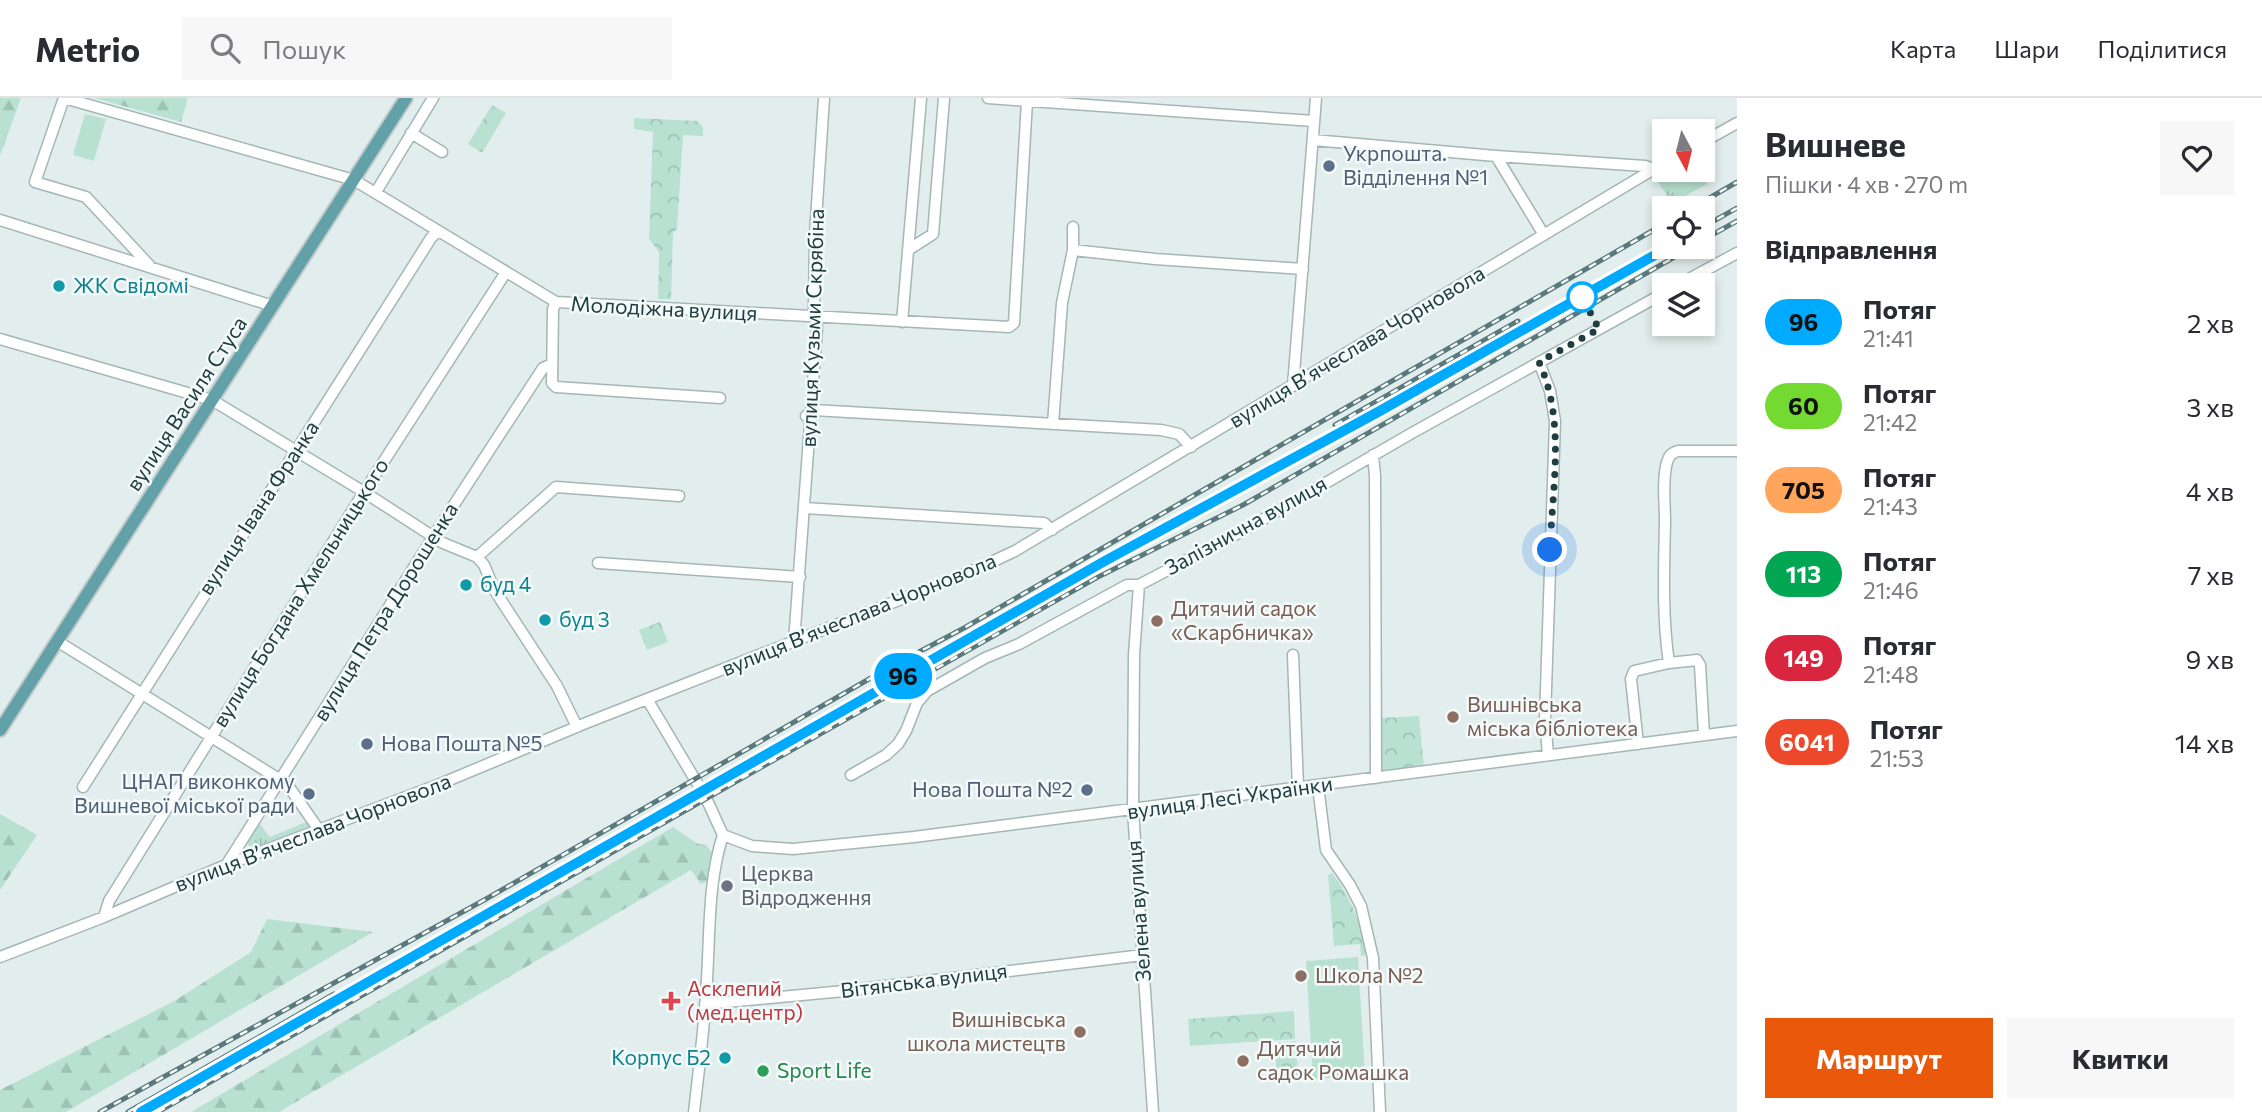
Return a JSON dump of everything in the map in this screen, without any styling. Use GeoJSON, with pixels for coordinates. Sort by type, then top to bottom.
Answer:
{"type":"FeatureCollection","features":[{"type":"Feature","properties":{"kind":"main road","name":"вулиця Василя Стуса"},"geometry":{"type":"LineString","coordinates":[[0,730],[406,98]]}},
{"type":"Feature","properties":{"kind":"street","name":"Молодіжна вулиця"},"geometry":{"type":"LineString","coordinates":[[64,98],[354,180],[556,302],[1009,327],[1014,324],[1027,101]]}},
{"type":"Feature","properties":{"kind":"street"},"geometry":{"type":"LineString","coordinates":[[64,98],[35,182],[86,197],[152,268]]}},
{"type":"Feature","properties":{"kind":"street"},"geometry":{"type":"LineString","coordinates":[[376,192],[433,98]]}},
{"type":"Feature","properties":{"kind":"street","name":"вулиця Кузьми Скрябіна"},"geometry":{"type":"LineString","coordinates":[[794,642],[817,328],[815,235],[824,98]]}},
{"type":"Feature","properties":{"kind":"street"},"geometry":{"type":"LineString","coordinates":[[901,322],[921,98]]}},
{"type":"Feature","properties":{"kind":"street"},"geometry":{"type":"LineString","coordinates":[[908,250],[933,234],[944,98]]}},
{"type":"Feature","properties":{"kind":"street"},"geometry":{"type":"LineString","coordinates":[[988,98],[1314,121]]}},
{"type":"Feature","properties":{"kind":"street"},"geometry":{"type":"LineString","coordinates":[[1293,386],[1316,98]]}},
{"type":"Feature","properties":{"kind":"street"},"geometry":{"type":"LineString","coordinates":[[1715,135],[1737,122]]}},
{"type":"Feature","properties":{"kind":"street"},"geometry":{"type":"LineString","coordinates":[[411,133],[442,152]]}},
{"type":"Feature","properties":{"kind":"street"},"geometry":{"type":"LineString","coordinates":[[1313,140],[1652,168]]}},
{"type":"Feature","properties":{"kind":"street"},"geometry":{"type":"LineString","coordinates":[[1496,156],[1544,236]]}},
{"type":"Feature","properties":{"kind":"street","name":"вулиця Вʼячеслава Чорновола"},"geometry":{"type":"LineString","coordinates":[[0,957],[104,917],[226,865],[440,784],[647,699],[968,573],[1015,551],[1652,170]]}},
{"type":"Feature","properties":{"kind":"street"},"geometry":{"type":"LineString","coordinates":[[0,220],[273,306]]}},
{"type":"Feature","properties":{"kind":"street"},"geometry":{"type":"LineString","coordinates":[[1053,424],[1062,303],[1073,250],[1073,227]]}},
{"type":"Feature","properties":{"kind":"street","name":"вулиця Івана Франка"},"geometry":{"type":"LineString","coordinates":[[83,786],[358,352],[438,231]]}},
{"type":"Feature","properties":{"kind":"street"},"geometry":{"type":"LineString","coordinates":[[1073,250],[1156,259],[1303,269]]}},
{"type":"Feature","properties":{"kind":"street"},"geometry":{"type":"LineString","coordinates":[[1700,273],[1737,253]]}},
{"type":"Feature","properties":{"kind":"street","name":"вулиця Богдана Хмельницького"},"geometry":{"type":"LineString","coordinates":[[104,917],[109,901],[211,736],[506,272]]}},
{"type":"Feature","properties":{"kind":"street","name":"Залізнична вулиця"},"geometry":{"type":"LineString","coordinates":[[850,775],[886,755],[898,744],[917,703],[927,691],[985,658],[1019,645],[1127,585],[1139,585],[1248,528],[1652,300]]}},
{"type":"Feature","properties":{"kind":"street"},"geometry":{"type":"LineString","coordinates":[[556,302],[553,309],[552,383],[562,389],[720,398]]}},
{"type":"Feature","properties":{"kind":"street"},"geometry":{"type":"LineString","coordinates":[[0,339],[212,400],[297,450],[443,543],[477,556],[484,565],[495,591],[556,685],[577,727]]}},
{"type":"Feature","properties":{"kind":"street"},"geometry":{"type":"LineString","coordinates":[[1539,362],[1550,391],[1555,421],[1545,719],[1548,755]]}},
{"type":"Feature","properties":{"kind":"street","name":"вулиця Петра Дорошенка"},"geometry":{"type":"LineString","coordinates":[[226,865],[536,378],[543,368],[552,363]]}},
{"type":"Feature","properties":{"kind":"street"},"geometry":{"type":"LineString","coordinates":[[809,413],[1161,430],[1179,435],[1191,447]]}},
{"type":"Feature","properties":{"kind":"street"},"geometry":{"type":"LineString","coordinates":[[1669,663],[1663,604],[1665,484],[1668,461],[1673,453],[1678,451],[1737,451]]}},
{"type":"Feature","properties":{"kind":"street"},"geometry":{"type":"LineString","coordinates":[[1373,455],[1376,778]]}},
{"type":"Feature","properties":{"kind":"street"},"geometry":{"type":"LineString","coordinates":[[477,556],[556,487],[679,496]]}},
{"type":"Feature","properties":{"kind":"street"},"geometry":{"type":"LineString","coordinates":[[805,509],[1045,523],[1052,530]]}},
{"type":"Feature","properties":{"kind":"street"},"geometry":{"type":"LineString","coordinates":[[598,563],[800,577]]}},
{"type":"Feature","properties":{"kind":"street","name":"Зелена вулиця"},"geometry":{"type":"LineString","coordinates":[[1139,585],[1134,655],[1133,810],[1153,1112]]}},
{"type":"Feature","properties":{"kind":"street"},"geometry":{"type":"LineString","coordinates":[[57,641],[287,784],[319,830]]}},
{"type":"Feature","properties":{"kind":"street"},"geometry":{"type":"LineString","coordinates":[[1293,655],[1298,788]]}},
{"type":"Feature","properties":{"kind":"street"},"geometry":{"type":"LineString","coordinates":[[1638,744],[1631,679],[1634,671],[1669,663],[1697,660],[1700,665],[1704,735]]}},
{"type":"Feature","properties":{"kind":"street"},"geometry":{"type":"LineString","coordinates":[[647,699],[710,806],[723,835],[712,881],[705,1004],[694,1112]]}},
{"type":"Feature","properties":{"kind":"street","name":"вулиця Лесі Українки"},"geometry":{"type":"LineString","coordinates":[[723,835],[752,846],[793,849],[934,835],[1737,732]]}},
{"type":"Feature","properties":{"kind":"street"},"geometry":{"type":"LineString","coordinates":[[1318,786],[1326,850],[1361,906],[1373,958],[1380,1112]]}},
{"type":"Feature","properties":{"kind":"street","name":"Вітянська вулиця"},"geometry":{"type":"LineString","coordinates":[[705,1004],[846,991],[1143,955]]}},
{"type":"Feature","properties":{"kind":"green space"},"geometry":{"type":"Polygon","coordinates":[[[0,98],[21,98],[0,156],[0,98]]]}},
{"type":"Feature","properties":{"kind":"green space"},"geometry":{"type":"Polygon","coordinates":[[[94,98],[188,98],[181,122],[94,98]]]}},
{"type":"Feature","properties":{"kind":"green space"},"geometry":{"type":"Polygon","coordinates":[[[492,105],[506,113],[482,153],[468,144],[492,105]]]}},
{"type":"Feature","properties":{"kind":"green space"},"geometry":{"type":"Polygon","coordinates":[[[85,114],[106,119],[94,161],[73,155],[85,114]]]}},
{"type":"Feature","properties":{"kind":"green space"},"geometry":{"type":"Polygon","coordinates":[[[634,118],[698,121],[703,128],[703,136],[683,135],[677,229],[673,233],[671,299],[658,299],[659,252],[649,239],[653,132],[634,129],[634,118]]]}},
{"type":"Feature","properties":{"kind":"green space"},"geometry":{"type":"Polygon","coordinates":[[[1658,182],[1707,184],[1685,196],[1667,196],[1658,182]]]}},
{"type":"Feature","properties":{"kind":"green space"},"geometry":{"type":"Polygon","coordinates":[[[660,622],[668,642],[647,650],[639,630],[660,622]]]}},
{"type":"Feature","properties":{"kind":"green space"},"geometry":{"type":"Polygon","coordinates":[[[1419,716],[1424,767],[1380,771],[1380,718],[1419,716]]]}},
{"type":"Feature","properties":{"kind":"green space"},"geometry":{"type":"Polygon","coordinates":[[[0,814],[37,835],[0,890],[0,814]]]}},
{"type":"Feature","properties":{"kind":"green space"},"geometry":{"type":"Polygon","coordinates":[[[305,816],[311,826],[255,848],[248,845],[248,838],[259,823],[270,837],[306,822],[303,817],[305,816]]]}},
{"type":"Feature","properties":{"kind":"green space"},"geometry":{"type":"Polygon","coordinates":[[[673,827],[698,844],[706,845],[714,855],[711,880],[701,884],[691,870],[279,1112],[191,1112],[673,827]]]}},
{"type":"Feature","properties":{"kind":"green space"},"geometry":{"type":"Polygon","coordinates":[[[1332,873],[1355,912],[1366,955],[1361,956],[1360,944],[1334,946],[1328,875],[1332,873]]]}},
{"type":"Feature","properties":{"kind":"green space"},"geometry":{"type":"Polygon","coordinates":[[[267,919],[373,932],[66,1112],[0,1112],[0,1090],[176,1000],[251,952],[267,919]]]}},
{"type":"Feature","properties":{"kind":"green space"},"geometry":{"type":"Polygon","coordinates":[[[1358,957],[1365,1076],[1313,1079],[1306,961],[1358,957]]]}},
{"type":"Feature","properties":{"kind":"green space"},"geometry":{"type":"Polygon","coordinates":[[[1294,1011],[1295,1039],[1190,1046],[1188,1019],[1294,1011]]]}},
{"type":"Feature","properties":{"kind":"green space"},"geometry":{"type":"Polygon","coordinates":[[[1296,1041],[1298,1075],[1277,1076],[1274,1043],[1296,1041]]]}},
{"type":"Feature","properties":{"kind":"railway"},"geometry":{"type":"LineString","coordinates":[[1713,196],[1737,182]]}},
{"type":"Feature","properties":{"kind":"railway"},"geometry":{"type":"LineString","coordinates":[[1715,220],[1737,208]]}},
{"type":"Feature","properties":{"kind":"railway"},"geometry":{"type":"LineString","coordinates":[[1715,233],[1737,221]]}},
{"type":"Feature","properties":{"kind":"railway"},"geometry":{"type":"LineString","coordinates":[[100,1112],[486,899],[883,671],[964,628],[1652,231]]}},
{"type":"Feature","properties":{"kind":"railway"},"geometry":{"type":"LineString","coordinates":[[1478,356],[1652,257]]}},
{"type":"Feature","properties":{"kind":"railway"},"geometry":{"type":"LineString","coordinates":[[158,1112],[1096,578],[1243,505],[1671,259]]}},
{"type":"Feature","properties":{"kind":"railway"},"geometry":{"type":"LineString","coordinates":[[1335,425],[1518,321]]}},
{"type":"Feature","properties":{"kind":"railway"},"geometry":{"type":"LineString","coordinates":[[1025,607],[1226,493],[1353,426]]}},
{"type":"Feature","properties":{"kind":"railway"},"geometry":{"type":"LineString","coordinates":[[128,1112],[334,994]]}},
{"type":"Feature","properties":{"kind":"train","name":"96"},"geometry":{"type":"LineString","coordinates":[[141,1112],[1103,562],[1378,412],[1652,257]]}},
{"type":"Feature","properties":{"kind":"place","name":"Укрпошта. Відділення №1"},"geometry":{"type":"Point","coordinates":[1329,166]}},
{"type":"Feature","properties":{"kind":"place","name":"ЖК Свідомі"},"geometry":{"type":"Point","coordinates":[59,286]}},
{"type":"Feature","properties":{"kind":"place","name":"буд 4"},"geometry":{"type":"Point","coordinates":[466,585]}},
{"type":"Feature","properties":{"kind":"place","name":"буд 3"},"geometry":{"type":"Point","coordinates":[545,620]}},
{"type":"Feature","properties":{"kind":"place","name":"Дитячий садок «Скарбничка»"},"geometry":{"type":"Point","coordinates":[1157,621]}},
{"type":"Feature","properties":{"kind":"place","name":"Вишнівська міська бібліотека"},"geometry":{"type":"Point","coordinates":[1453,717]}},
{"type":"Feature","properties":{"kind":"place","name":"Нова Пошта №5"},"geometry":{"type":"Point","coordinates":[367,744]}},
{"type":"Feature","properties":{"kind":"place","name":"Нова Пошта №2"},"geometry":{"type":"Point","coordinates":[1087,790]}},
{"type":"Feature","properties":{"kind":"place","name":"ЦНАП виконкому Вишневої міської ради"},"geometry":{"type":"Point","coordinates":[309,794]}},
{"type":"Feature","properties":{"kind":"place","name":"Церква Відродження"},"geometry":{"type":"Point","coordinates":[727,886]}},
{"type":"Feature","properties":{"kind":"place","name":"Школа №2"},"geometry":{"type":"Point","coordinates":[1301,976]}},
{"type":"Feature","properties":{"kind":"place","name":"Асклепий (мед.центр)"},"geometry":{"type":"Point","coordinates":[671,1001]}},
{"type":"Feature","properties":{"kind":"place","name":"Вишнівська школа мистецтв"},"geometry":{"type":"Point","coordinates":[1080,1032]}},
{"type":"Feature","properties":{"kind":"place","name":"Корпус Б2"},"geometry":{"type":"Point","coordinates":[725,1058]}},
{"type":"Feature","properties":{"kind":"place","name":"Дитячий садок Ромашка"},"geometry":{"type":"Point","coordinates":[1243,1061]}},
{"type":"Feature","properties":{"kind":"place","name":"Sport Life"},"geometry":{"type":"Point","coordinates":[763,1071]}},
{"type":"Feature","properties":{"kind":"route"},"geometry":{"type":"LineString","coordinates":[[1550,550],[1555,421],[1550,391],[1539,362],[1599,329],[1582,297]]}}]}
